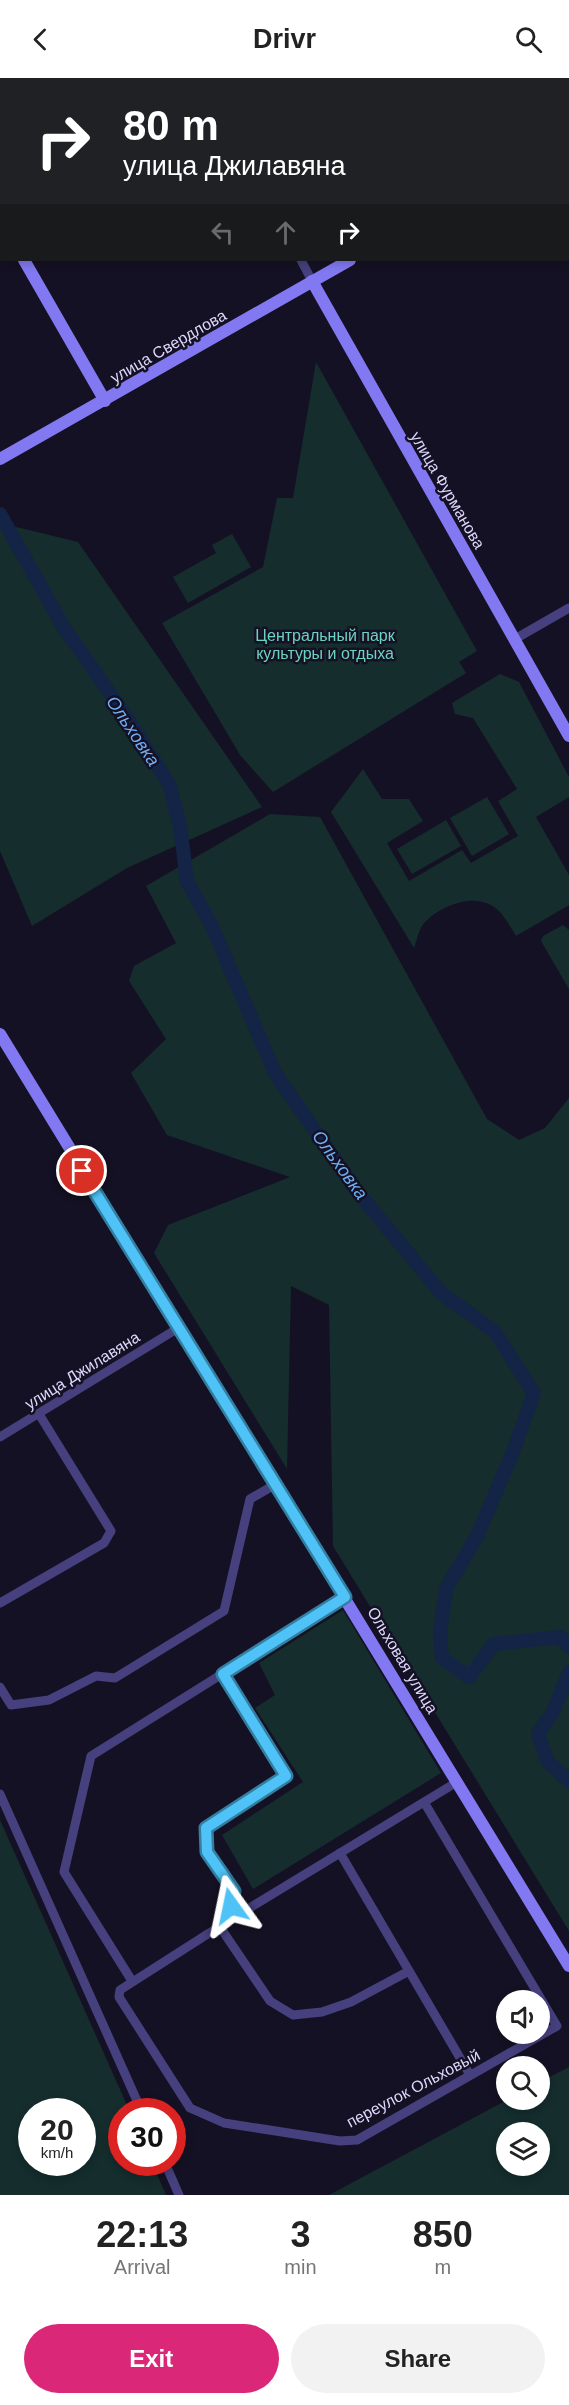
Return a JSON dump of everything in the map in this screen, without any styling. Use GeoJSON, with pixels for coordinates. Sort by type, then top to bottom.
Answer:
{"type":"FeatureCollection","features":[{"type":"Feature","properties":{"kind":"main road"},"geometry":{"type":"LineString","coordinates":[[25,261],[105,401]]}},
{"type":"Feature","properties":{"kind":"main road","name":"улица Свердлова"},"geometry":{"type":"LineString","coordinates":[[0,459],[348,261]]}},
{"type":"Feature","properties":{"kind":"main road","name":"улица Фурманова"},"geometry":{"type":"LineString","coordinates":[[312,281],[569,736]]}},
{"type":"Feature","properties":{"kind":"main road","name":"Ольховая улица"},"geometry":{"type":"LineString","coordinates":[[0,1034],[569,1966]]}},
{"type":"Feature","properties":{"kind":"street","name":"улица Фурманова"},"geometry":{"type":"LineString","coordinates":[[302,261],[312,281]]}},
{"type":"Feature","properties":{"kind":"street"},"geometry":{"type":"LineString","coordinates":[[515,639],[569,608]]}},
{"type":"Feature","properties":{"kind":"street","name":"улица Джилавяна"},"geometry":{"type":"LineString","coordinates":[[0,1437],[180,1327]]}},
{"type":"Feature","properties":{"kind":"street"},"geometry":{"type":"LineString","coordinates":[[0,1604],[104,1543],[111,1531],[39,1414]]}},
{"type":"Feature","properties":{"kind":"street"},"geometry":{"type":"LineString","coordinates":[[0,1687],[11,1705],[50,1700],[96,1676],[115,1678],[224,1611],[250,1499],[276,1484]]}},
{"type":"Feature","properties":{"kind":"street"},"geometry":{"type":"LineString","coordinates":[[345,1597],[91,1756],[64,1872],[132,1981],[458,1782]]}},
{"type":"Feature","properties":{"kind":"street"},"geometry":{"type":"LineString","coordinates":[[223,1674],[286,1776],[206,1828],[207,1852],[234,1891],[224,1924],[270,2001],[293,2015],[322,2012],[351,2002],[409,1971]]}},
{"type":"Feature","properties":{"kind":"street"},"geometry":{"type":"LineString","coordinates":[[0,1794],[136,2098]]}},
{"type":"Feature","properties":{"kind":"street","name":"переулок Ольховый"},"geometry":{"type":"LineString","coordinates":[[132,1981],[120,1990],[119,1997],[190,2108],[224,2123],[340,2141],[357,2140],[558,2026],[424,1802]]}},
{"type":"Feature","properties":{"kind":"street"},"geometry":{"type":"LineString","coordinates":[[340,1853],[470,2075]]}},
{"type":"Feature","properties":{"kind":"street"},"geometry":{"type":"LineString","coordinates":[[171,2176],[179,2195]]}},
{"type":"Feature","properties":{"kind":"green space","name":"Центральный парк культуры и отдыха"},"geometry":{"type":"Polygon","coordinates":[[[316,362],[477,651],[459,662],[466,673],[273,792],[240,755],[162,623],[263,567],[277,498],[293,498],[316,362]]]}},
{"type":"Feature","properties":{"kind":"green space"},"geometry":{"type":"Polygon","coordinates":[[[0,523],[78,542],[262,807],[127,868],[32,926],[0,851],[0,523]]]}},
{"type":"Feature","properties":{"kind":"green space"},"geometry":{"type":"Polygon","coordinates":[[[232,534],[251,567],[188,603],[173,577],[216,553],[212,545],[232,534]]]}},
{"type":"Feature","properties":{"kind":"green space"},"geometry":{"type":"Polygon","coordinates":[[[500,674],[519,682],[569,777],[569,797],[536,817],[569,875],[569,905],[516,936],[500,912],[491,905],[472,901],[461,902],[441,910],[425,922],[414,948],[331,812],[363,769],[382,799],[409,799],[423,821],[387,843],[409,881],[462,850],[471,863],[518,836],[498,801],[517,789],[473,718],[455,714],[452,703],[500,674]]]}},
{"type":"Feature","properties":{"kind":"green space"},"geometry":{"type":"Polygon","coordinates":[[[487,797],[509,834],[472,856],[450,818],[487,797]]]}},
{"type":"Feature","properties":{"kind":"green space"},"geometry":{"type":"Polygon","coordinates":[[[270,814],[320,817],[487,1119],[519,1140],[545,1128],[569,1098],[569,1931],[333,1546],[329,1305],[291,1286],[287,1469],[154,1253],[168,1225],[290,1177],[167,1135],[131,1073],[166,1039],[129,981],[134,966],[176,943],[146,886],[270,814]]]}},
{"type":"Feature","properties":{"kind":"green space"},"geometry":{"type":"Polygon","coordinates":[[[446,820],[461,846],[412,874],[397,849],[446,820]]]}},
{"type":"Feature","properties":{"kind":"green space"},"geometry":{"type":"Polygon","coordinates":[[[563,925],[569,930],[569,989],[541,941],[543,936],[563,925]]]}},
{"type":"Feature","properties":{"kind":"green space"},"geometry":{"type":"Polygon","coordinates":[[[343,1610],[441,1773],[253,1889],[222,1835],[303,1782],[255,1708],[275,1695],[259,1663],[343,1610]]]}},
{"type":"Feature","properties":{"kind":"green space"},"geometry":{"type":"Polygon","coordinates":[[[0,1820],[124,2098],[108,2098],[108,2176],[158,2176],[166,2195],[0,2195],[0,1820]]]}},
{"type":"Feature","properties":{"kind":"green space"},"geometry":{"type":"Polygon","coordinates":[[[569,2067],[569,2195],[329,2195],[496,2106],[496,2110],[550,2110],[550,2077],[569,2067]]]}},
{"type":"Feature","properties":{"kind":"waterway","name":"Ольховка"},"geometry":{"type":"LineString","coordinates":[[0,514],[63,626],[127,718],[169,784],[180,826],[187,881],[211,924],[275,1073],[357,1191],[441,1293],[495,1332],[534,1393],[513,1452],[478,1534],[446,1589],[440,1632],[442,1658],[469,1677],[494,1644],[560,1637],[569,1647]]}},
{"type":"Feature","properties":{"kind":"waterway","name":"Ольховка"},"geometry":{"type":"LineString","coordinates":[[569,1672],[554,1710],[538,1734],[548,1762],[569,1781]]}},
{"type":"Feature","properties":{"kind":"route"},"geometry":{"type":"LineString","coordinates":[[82,1171],[345,1597],[223,1674],[286,1776],[206,1828],[207,1852],[234,1891],[231,1906]]}}]}
